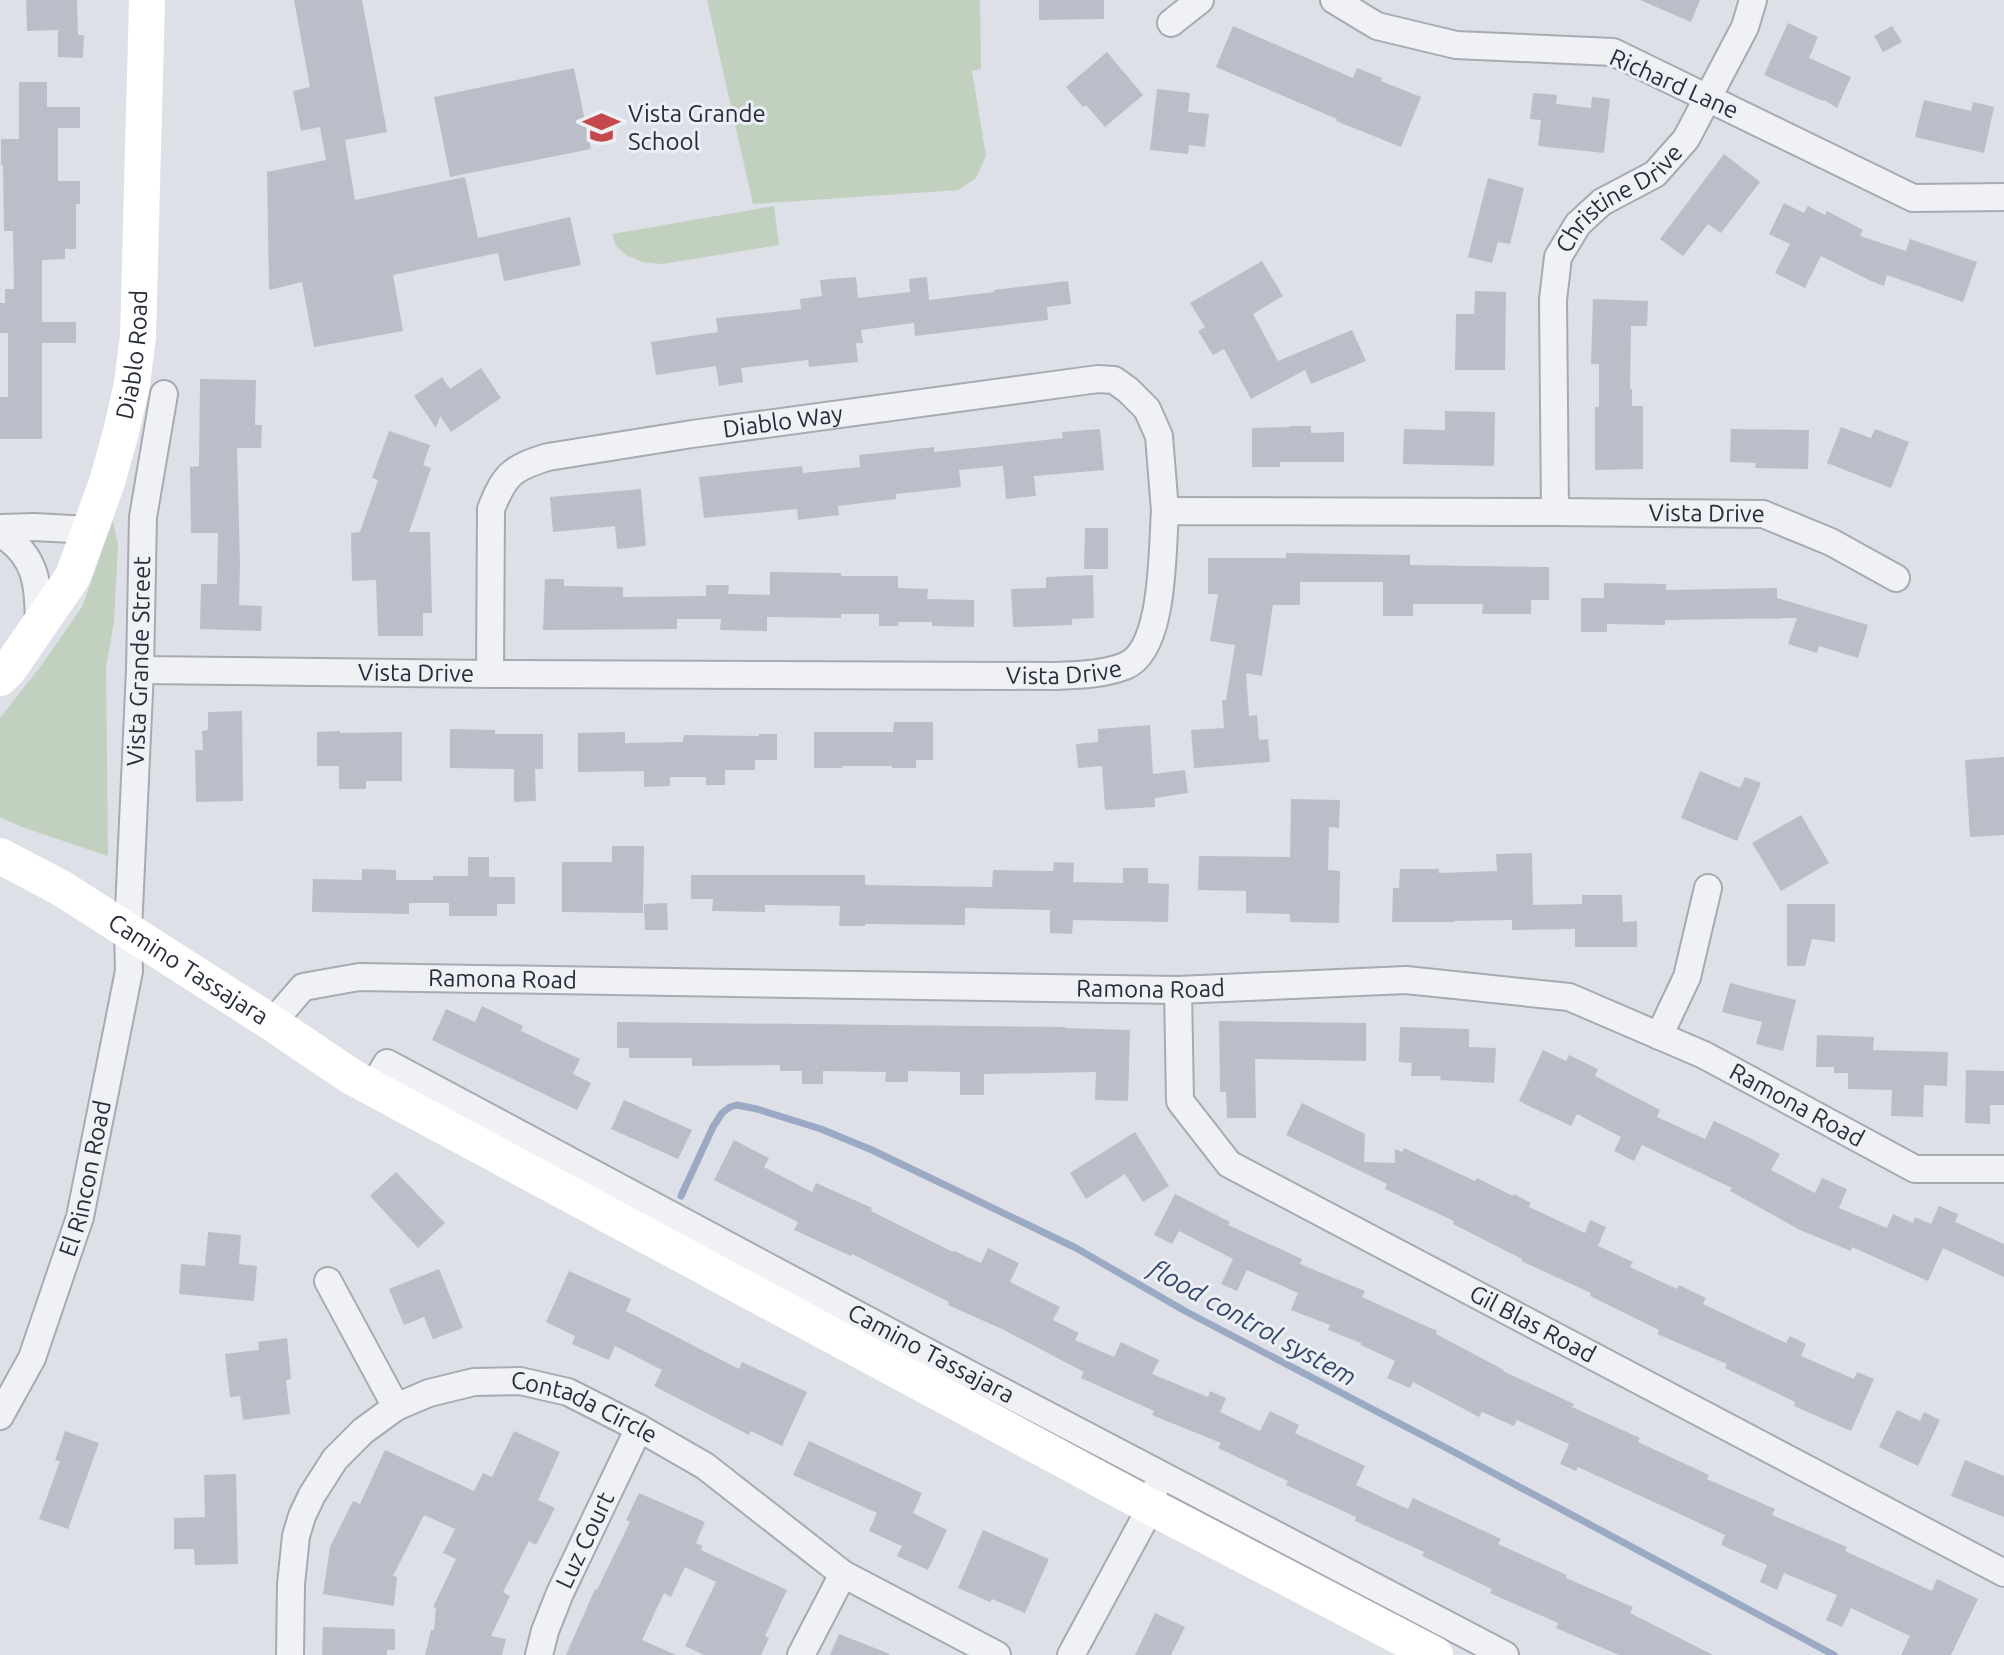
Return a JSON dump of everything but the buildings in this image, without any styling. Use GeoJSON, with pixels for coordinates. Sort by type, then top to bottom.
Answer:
{"type":"FeatureCollection","features":[{"type":"Feature","properties":{"kind":"street","name":"Diablo Road"},"geometry":{"type":"LineString","coordinates":[[0,678],[73,576],[107,482],[132,384],[138,336],[147,0]]}},
{"type":"Feature","properties":{"kind":"street"},"geometry":{"type":"LineString","coordinates":[[1171,23],[1200,0]]}},
{"type":"Feature","properties":{"kind":"street","name":"Richard Lane"},"geometry":{"type":"LineString","coordinates":[[1334,0],[1377,26],[1456,45],[1613,52],[1913,198],[2004,197]]}},
{"type":"Feature","properties":{"kind":"street","name":"Christine Drive"},"geometry":{"type":"LineString","coordinates":[[1555,512],[1553,300],[1558,257],[1578,224],[1602,202],[1655,174],[1686,139],[1745,27],[1753,0]]}},
{"type":"Feature","properties":{"kind":"street","name":"Diablo Way"},"geometry":{"type":"LineString","coordinates":[[490,674],[491,509],[500,486],[513,471],[548,457],[692,434],[1098,379],[1114,380],[1147,409],[1159,436],[1165,511]]}},
{"type":"Feature","properties":{"kind":"street","name":"Vista Grande Street"},"geometry":{"type":"LineString","coordinates":[[128,931],[140,670],[143,517],[164,394]]}},
{"type":"Feature","properties":{"kind":"street","name":"Vista Drive"},"geometry":{"type":"LineString","coordinates":[[140,670],[490,674],[1092,674],[1127,666],[1148,642],[1157,612],[1165,511],[1763,514],[1831,542],[1896,578]]}},
{"type":"Feature","properties":{"kind":"street"},"geometry":{"type":"LineString","coordinates":[[0,531],[34,527],[90,530]]}},
{"type":"Feature","properties":{"kind":"street"},"geometry":{"type":"LineString","coordinates":[[0,531],[28,557],[35,574],[39,626]]}},
{"type":"Feature","properties":{"kind":"street","name":"Camino Tassajara"},"geometry":{"type":"LineString","coordinates":[[0,856],[61,888],[352,1077],[1155,1491],[1435,1655]]}},
{"type":"Feature","properties":{"kind":"street"},"geometry":{"type":"LineString","coordinates":[[1659,1036],[1687,977],[1708,888]]}},
{"type":"Feature","properties":{"kind":"street","name":"El Rincon Road"},"geometry":{"type":"LineString","coordinates":[[0,1416],[32,1358],[80,1217],[129,971],[128,931]]}},
{"type":"Feature","properties":{"kind":"street","name":"Ramona Road"},"geometry":{"type":"LineString","coordinates":[[272,1023],[303,987],[359,977],[1178,990],[1406,980],[1569,997],[1704,1055],[1915,1169],[2004,1169]]}},
{"type":"Feature","properties":{"kind":"street","name":"Gil Blas Road"},"geometry":{"type":"LineString","coordinates":[[1178,990],[1180,1101],[1229,1164],[2004,1573]]}},
{"type":"Feature","properties":{"kind":"street"},"geometry":{"type":"LineString","coordinates":[[328,1281],[396,1407]]}},
{"type":"Feature","properties":{"kind":"street","name":"Contada Circle"},"geometry":{"type":"LineString","coordinates":[[290,1655],[292,1561],[296,1536],[312,1495],[335,1459],[363,1431],[396,1407],[429,1393],[474,1382],[520,1381],[568,1392],[639,1428],[705,1466],[843,1574],[997,1655]]}},
{"type":"Feature","properties":{"kind":"street","name":"Luz Court"},"geometry":{"type":"LineString","coordinates":[[539,1655],[560,1593],[639,1428]]}},
{"type":"Feature","properties":{"kind":"street"},"geometry":{"type":"LineString","coordinates":[[1071,1655],[1155,1491]]}},
{"type":"Feature","properties":{"kind":"street","name":"Camino Tassajara"},"geometry":{"type":"LineString","coordinates":[[1155,1491],[1218,1503],[1505,1655]]}},
{"type":"Feature","properties":{"kind":"street"},"geometry":{"type":"LineString","coordinates":[[801,1655],[843,1574]]}},
{"type":"Feature","properties":{"kind":"green space"},"geometry":{"type":"Polygon","coordinates":[[[707,0],[980,0],[981,69],[972,71],[986,156],[976,178],[958,190],[753,204],[707,0]]]}},
{"type":"Feature","properties":{"kind":"green space"},"geometry":{"type":"Polygon","coordinates":[[[774,206],[779,245],[662,264],[642,262],[626,255],[616,246],[612,234],[774,206]]]}},
{"type":"Feature","properties":{"kind":"green space"},"geometry":{"type":"Polygon","coordinates":[[[113,521],[118,545],[114,622],[106,667],[108,856],[0,817],[0,718],[82,607],[113,521]]]}},
{"type":"Feature","properties":{"kind":"waterway","name":"flood control system"},"geometry":{"type":"LineString","coordinates":[[681,1196],[713,1127],[730,1107],[737,1105],[757,1109],[821,1129],[872,1150],[1076,1248],[1185,1311],[1834,1655]]}},
{"type":"Feature","properties":{"kind":"place","name":"Vista Grande School"},"geometry":{"type":"Point","coordinates":[602,128]}}]}
